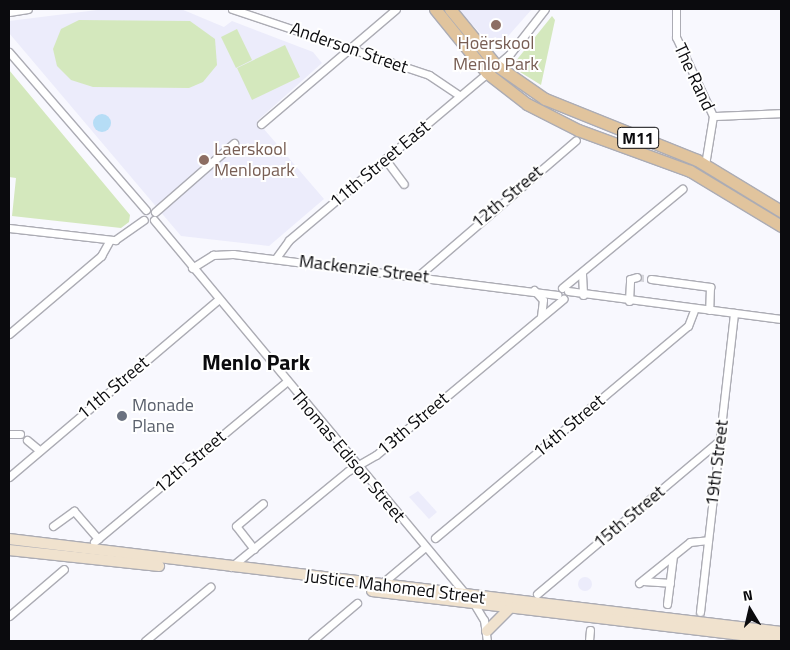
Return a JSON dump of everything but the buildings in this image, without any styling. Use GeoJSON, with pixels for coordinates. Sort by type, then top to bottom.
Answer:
{"type":"FeatureCollection","features":[{"type":"Feature","properties":{"kind":"main road","name":"M11"},"geometry":{"type":"LineString","coordinates":[[435,9],[491,69],[551,118],[690,171],[781,226]]}},
{"type":"Feature","properties":{"kind":"main road","name":"M11"},"geometry":{"type":"LineString","coordinates":[[450,9],[491,69],[572,113],[691,158],[781,211]]}},
{"type":"Feature","properties":{"kind":"main road","name":"Justice Mahomed Street"},"geometry":{"type":"LineString","coordinates":[[9,539],[228,568],[781,632]]}},
{"type":"Feature","properties":{"kind":"main road","name":"Justice Mahomed Street"},"geometry":{"type":"LineString","coordinates":[[9,550],[508,610],[781,640]]}},
{"type":"Feature","properties":{"kind":"main road"},"geometry":{"type":"LineString","coordinates":[[487,636],[508,610]]}},
{"type":"Feature","properties":{"kind":"street"},"geometry":{"type":"LineString","coordinates":[[9,12],[28,9]]}},
{"type":"Feature","properties":{"kind":"street","name":"Anderson Street"},"geometry":{"type":"LineString","coordinates":[[233,9],[433,77],[460,96]]}},
{"type":"Feature","properties":{"kind":"street"},"geometry":{"type":"LineString","coordinates":[[261,124],[396,9]]}},
{"type":"Feature","properties":{"kind":"street","name":"11th Street East"},"geometry":{"type":"LineString","coordinates":[[276,258],[289,240],[523,41],[545,9]]}},
{"type":"Feature","properties":{"kind":"street","name":"The Rand"},"geometry":{"type":"LineString","coordinates":[[676,9],[676,37],[713,116],[705,165]]}},
{"type":"Feature","properties":{"kind":"street"},"geometry":{"type":"LineString","coordinates":[[9,52],[146,210],[155,212]]}},
{"type":"Feature","properties":{"kind":"street"},"geometry":{"type":"LineString","coordinates":[[713,116],[781,113]]}},
{"type":"Feature","properties":{"kind":"street","name":"12th Street"},"geometry":{"type":"LineString","coordinates":[[418,276],[576,140]]}},
{"type":"Feature","properties":{"kind":"street"},"geometry":{"type":"LineString","coordinates":[[9,228],[110,240],[122,238],[144,220],[154,220],[155,212],[234,143]]}},
{"type":"Feature","properties":{"kind":"street"},"geometry":{"type":"LineString","coordinates":[[691,158],[707,145]]}},
{"type":"Feature","properties":{"kind":"street"},"geometry":{"type":"LineString","coordinates":[[385,159],[404,184]]}},
{"type":"Feature","properties":{"kind":"street","name":"13th Street"},"geometry":{"type":"LineString","coordinates":[[228,568],[247,555],[358,466],[376,455],[544,314],[580,275],[682,189]]}},
{"type":"Feature","properties":{"kind":"street"},"geometry":{"type":"LineString","coordinates":[[144,220],[146,210]]}},
{"type":"Feature","properties":{"kind":"street","name":"Thomas Edison Street"},"geometry":{"type":"LineString","coordinates":[[154,220],[424,548],[469,596],[487,636]]}},
{"type":"Feature","properties":{"kind":"street"},"geometry":{"type":"LineString","coordinates":[[9,334],[101,256],[110,240]]}},
{"type":"Feature","properties":{"kind":"street","name":"Mackenzie Street"},"geometry":{"type":"LineString","coordinates":[[192,268],[217,254],[276,258],[781,318]]}},
{"type":"Feature","properties":{"kind":"street"},"geometry":{"type":"LineString","coordinates":[[580,275],[584,295]]}},
{"type":"Feature","properties":{"kind":"street"},"geometry":{"type":"LineString","coordinates":[[629,301],[630,279],[638,277]]}},
{"type":"Feature","properties":{"kind":"street"},"geometry":{"type":"LineString","coordinates":[[651,278],[710,287],[709,310]]}},
{"type":"Feature","properties":{"kind":"street"},"geometry":{"type":"LineString","coordinates":[[536,290],[543,300],[544,314]]}},
{"type":"Feature","properties":{"kind":"street","name":"11th Street"},"geometry":{"type":"LineString","coordinates":[[9,477],[218,300]]}},
{"type":"Feature","properties":{"kind":"street","name":"14th Street"},"geometry":{"type":"LineString","coordinates":[[435,538],[688,326],[695,308]]}},
{"type":"Feature","properties":{"kind":"street","name":"19th Street"},"geometry":{"type":"LineString","coordinates":[[700,612],[734,313]]}},
{"type":"Feature","properties":{"kind":"street","name":"12th Street"},"geometry":{"type":"LineString","coordinates":[[53,526],[74,511],[96,540],[286,382]]}},
{"type":"Feature","properties":{"kind":"street"},"geometry":{"type":"LineString","coordinates":[[9,434],[20,434]]}},
{"type":"Feature","properties":{"kind":"street"},"geometry":{"type":"LineString","coordinates":[[27,440],[39,450]]}},
{"type":"Feature","properties":{"kind":"street","name":"15th Street"},"geometry":{"type":"LineString","coordinates":[[537,594],[720,440]]}},
{"type":"Feature","properties":{"kind":"street"},"geometry":{"type":"LineString","coordinates":[[254,549],[236,526],[263,503]]}},
{"type":"Feature","properties":{"kind":"street"},"geometry":{"type":"LineString","coordinates":[[670,584],[641,582],[690,542],[708,540]]}},
{"type":"Feature","properties":{"kind":"street"},"geometry":{"type":"LineString","coordinates":[[379,585],[424,548]]}},
{"type":"Feature","properties":{"kind":"street"},"geometry":{"type":"LineString","coordinates":[[667,604],[673,556]]}},
{"type":"Feature","properties":{"kind":"street"},"geometry":{"type":"LineString","coordinates":[[9,616],[64,569]]}},
{"type":"Feature","properties":{"kind":"street"},"geometry":{"type":"LineString","coordinates":[[146,641],[210,587]]}},
{"type":"Feature","properties":{"kind":"street"},"geometry":{"type":"LineString","coordinates":[[312,641],[357,602]]}},
{"type":"Feature","properties":{"kind":"street"},"geometry":{"type":"LineString","coordinates":[[589,641],[590,630]]}},
{"type":"Feature","properties":{"kind":"street"},"geometry":{"type":"LineString","coordinates":[[481,641],[487,636]]}},
{"type":"Feature","properties":{"kind":"shaded area","name":"Laerskool Menlopark"},"geometry":{"type":"Polygon","coordinates":[[[105,9],[181,9],[224,27],[232,21],[313,52],[322,63],[257,121],[324,199],[269,246],[181,236],[9,33],[9,21],[105,9]]]}},
{"type":"Feature","properties":{"kind":"shaded area","name":"Hoërskool Menlo Park"},"geometry":{"type":"Polygon","coordinates":[[[457,9],[532,9],[503,42],[488,41],[457,9]]]}},
{"type":"Feature","properties":{"kind":"shaded area"},"geometry":{"type":"Polygon","coordinates":[[[418,491],[437,512],[429,519],[409,497],[418,491]]]}},
{"type":"Feature","properties":{"kind":"shaded area"},"geometry":{"type":"Polygon","coordinates":[[[582,577],[588,577],[592,584],[588,591],[582,591],[578,587],[578,581],[582,577]]]}},
{"type":"Feature","properties":{"kind":"green space"},"geometry":{"type":"Polygon","coordinates":[[[552,16],[555,20],[541,85],[520,72],[515,62],[552,16]]]}},
{"type":"Feature","properties":{"kind":"green space"},"geometry":{"type":"Polygon","coordinates":[[[79,20],[190,21],[215,39],[217,65],[203,82],[189,88],[93,87],[71,80],[57,66],[53,49],[61,29],[79,20]]]}},
{"type":"Feature","properties":{"kind":"green space"},"geometry":{"type":"Polygon","coordinates":[[[237,29],[252,60],[236,68],[221,37],[237,29]]]}},
{"type":"Feature","properties":{"kind":"green space"},"geometry":{"type":"Polygon","coordinates":[[[285,45],[300,77],[252,100],[237,68],[285,45]]]}},
{"type":"Feature","properties":{"kind":"green space"},"geometry":{"type":"Polygon","coordinates":[[[9,70],[130,215],[129,222],[121,228],[12,216],[16,178],[9,177],[9,70]]]}},
{"type":"Feature","properties":{"kind":"water"},"geometry":{"type":"Polygon","coordinates":[[[102,114],[110,119],[111,123],[106,131],[102,132],[94,127],[93,123],[98,115],[102,114]]]}},
{"type":"Feature","properties":{"kind":"tunnel"},"geometry":{"type":"LineString","coordinates":[[637,277],[651,279]]}},
{"type":"Feature","properties":{"kind":"place","name":"Hoërskool Menlo Park"},"geometry":{"type":"Point","coordinates":[496,25]}},
{"type":"Feature","properties":{"kind":"place","name":"Laerskool Menlopark"},"geometry":{"type":"Point","coordinates":[204,160]}},
{"type":"Feature","properties":{"kind":"place","name":"Monade Plane"},"geometry":{"type":"Point","coordinates":[122,416]}},
{"type":"Feature","properties":{"kind":"district","name":"Menlo Park"},"geometry":{"type":"Point","coordinates":[256,363]}}]}
